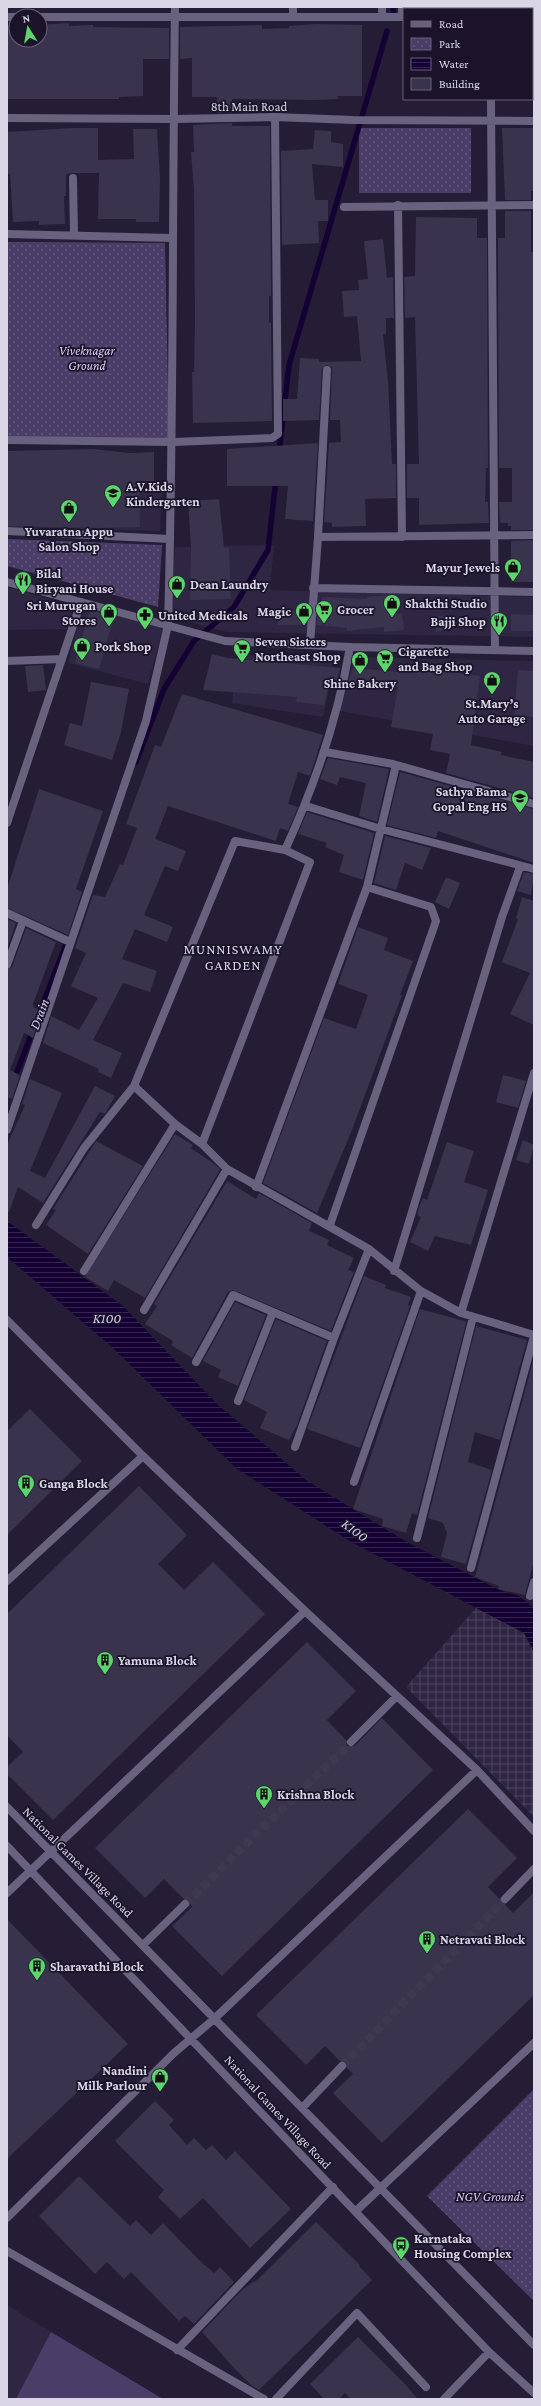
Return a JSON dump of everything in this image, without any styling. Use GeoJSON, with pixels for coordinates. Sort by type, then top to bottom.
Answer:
{"type":"FeatureCollection","features":[{"type":"Feature","properties":{"kind":"street"},"geometry":{"type":"LineString","coordinates":[[7,1130],[146,721],[168,625],[173,442],[172,238],[175,7]]}},
{"type":"Feature","properties":{"kind":"street"},"geometry":{"type":"LineString","coordinates":[[293,7],[293,17]]}},
{"type":"Feature","properties":{"kind":"street"},"geometry":{"type":"LineString","coordinates":[[382,7],[382,17]]}},
{"type":"Feature","properties":{"kind":"street"},"geometry":{"type":"LineString","coordinates":[[48,17],[403,17],[402,7]]}},
{"type":"Feature","properties":{"kind":"street"},"geometry":{"type":"LineString","coordinates":[[491,100],[495,650]]}},
{"type":"Feature","properties":{"kind":"street"},"geometry":{"type":"LineString","coordinates":[[7,440],[173,442],[272,438],[278,434],[275,116]]}},
{"type":"Feature","properties":{"kind":"street","name":"8th Main Road"},"geometry":{"type":"LineString","coordinates":[[7,118],[174,119],[275,116],[353,120],[534,121]]}},
{"type":"Feature","properties":{"kind":"street"},"geometry":{"type":"LineString","coordinates":[[73,178],[74,235]]}},
{"type":"Feature","properties":{"kind":"street"},"geometry":{"type":"LineString","coordinates":[[344,207],[491,204],[534,205]]}},
{"type":"Feature","properties":{"kind":"street"},"geometry":{"type":"LineString","coordinates":[[398,205],[402,537]]}},
{"type":"Feature","properties":{"kind":"street"},"geometry":{"type":"LineString","coordinates":[[7,234],[172,238]]}},
{"type":"Feature","properties":{"kind":"street"},"geometry":{"type":"LineString","coordinates":[[310,644],[318,537],[327,370]]}},
{"type":"Feature","properties":{"kind":"street"},"geometry":{"type":"LineString","coordinates":[[7,531],[170,539]]}},
{"type":"Feature","properties":{"kind":"street"},"geometry":{"type":"LineString","coordinates":[[318,537],[402,537],[494,534],[534,535]]}},
{"type":"Feature","properties":{"kind":"street"},"geometry":{"type":"LineString","coordinates":[[7,582],[225,641],[350,647],[534,651]]}},
{"type":"Feature","properties":{"kind":"street"},"geometry":{"type":"LineString","coordinates":[[313,588],[534,592]]}},
{"type":"Feature","properties":{"kind":"street"},"geometry":{"type":"LineString","coordinates":[[7,823],[81,602]]}},
{"type":"Feature","properties":{"kind":"street"},"geometry":{"type":"LineString","coordinates":[[285,850],[306,806],[325,752],[345,680],[350,647]]}},
{"type":"Feature","properties":{"kind":"street"},"geometry":{"type":"LineString","coordinates":[[7,661],[62,659]]}},
{"type":"Feature","properties":{"kind":"street"},"geometry":{"type":"LineString","coordinates":[[325,752],[396,765],[534,804]]}},
{"type":"Feature","properties":{"kind":"street"},"geometry":{"type":"LineString","coordinates":[[256,1187],[367,887],[396,765]]}},
{"type":"Feature","properties":{"kind":"street"},"geometry":{"type":"LineString","coordinates":[[306,806],[381,829],[520,867],[534,869]]}},
{"type":"Feature","properties":{"kind":"street"},"geometry":{"type":"LineString","coordinates":[[36,1225],[84,1148],[134,1086],[235,841],[285,850],[310,862],[202,1144]]}},
{"type":"Feature","properties":{"kind":"street"},"geometry":{"type":"LineString","coordinates":[[394,1271],[502,917],[520,867]]}},
{"type":"Feature","properties":{"kind":"street"},"geometry":{"type":"LineString","coordinates":[[330,1225],[436,921],[431,907],[367,887]]}},
{"type":"Feature","properties":{"kind":"street"},"geometry":{"type":"LineString","coordinates":[[7,913],[70,942]]}},
{"type":"Feature","properties":{"kind":"street"},"geometry":{"type":"LineString","coordinates":[[7,965],[23,921]]}},
{"type":"Feature","properties":{"kind":"street"},"geometry":{"type":"LineString","coordinates":[[461,1313],[534,1072]]}},
{"type":"Feature","properties":{"kind":"street"},"geometry":{"type":"LineString","coordinates":[[134,1086],[175,1124],[202,1144],[227,1169],[256,1187],[330,1225],[370,1249],[394,1271],[421,1291],[461,1313],[534,1336],[471,1568]]}},
{"type":"Feature","properties":{"kind":"street"},"geometry":{"type":"LineString","coordinates":[[84,1271],[175,1124]]}},
{"type":"Feature","properties":{"kind":"street"},"geometry":{"type":"LineString","coordinates":[[144,1310],[227,1169]]}},
{"type":"Feature","properties":{"kind":"street"},"geometry":{"type":"LineString","coordinates":[[295,1447],[334,1338],[370,1249]]}},
{"type":"Feature","properties":{"kind":"street"},"geometry":{"type":"LineString","coordinates":[[354,1482],[421,1291]]}},
{"type":"Feature","properties":{"kind":"street"},"geometry":{"type":"LineString","coordinates":[[196,1362],[233,1295],[334,1338]]}},
{"type":"Feature","properties":{"kind":"street"},"geometry":{"type":"LineString","coordinates":[[238,1401],[273,1312]]}},
{"type":"Feature","properties":{"kind":"street"},"geometry":{"type":"LineString","coordinates":[[417,1538],[473,1317]]}},
{"type":"Feature","properties":{"kind":"street"},"geometry":{"type":"LineString","coordinates":[[7,1320],[143,1456],[304,1611],[477,1770],[534,1831]]}},
{"type":"Feature","properties":{"kind":"street"},"geometry":{"type":"LineString","coordinates":[[7,1581],[143,1456]]}},
{"type":"Feature","properties":{"kind":"street"},"geometry":{"type":"LineString","coordinates":[[530,1596],[534,1582]]}},
{"type":"Feature","properties":{"kind":"street"},"geometry":{"type":"LineString","coordinates":[[7,1892],[304,1611]]}},
{"type":"Feature","properties":{"kind":"street"},"geometry":{"type":"LineString","coordinates":[[351,1742],[398,1696]]}},
{"type":"Feature","properties":{"kind":"street"},"geometry":{"type":"LineString","coordinates":[[7,2218],[191,2038],[214,2019],[477,1770]]}},
{"type":"Feature","properties":{"kind":"street","name":"National Games Village Road"},"geometry":{"type":"LineString","coordinates":[[7,1807],[534,2345]]}},
{"type":"Feature","properties":{"kind":"street","name":"National Games Village Road"},"geometry":{"type":"LineString","coordinates":[[7,1846],[489,2352],[534,2393]]}},
{"type":"Feature","properties":{"kind":"street"},"geometry":{"type":"LineString","coordinates":[[505,1899],[534,1869]]}},
{"type":"Feature","properties":{"kind":"street"},"geometry":{"type":"LineString","coordinates":[[143,1945],[185,1904]]}},
{"type":"Feature","properties":{"kind":"street"},"geometry":{"type":"LineString","coordinates":[[356,2211],[534,2043]]}},
{"type":"Feature","properties":{"kind":"street"},"geometry":{"type":"LineString","coordinates":[[302,2108],[342,2066]]}},
{"type":"Feature","properties":{"kind":"street"},"geometry":{"type":"LineString","coordinates":[[177,2350],[333,2188]]}},
{"type":"Feature","properties":{"kind":"street"},"geometry":{"type":"LineString","coordinates":[[7,2251],[264,2399]]}},
{"type":"Feature","properties":{"kind":"street"},"geometry":{"type":"LineString","coordinates":[[276,2399],[357,2314],[426,2387]]}},
{"type":"Feature","properties":{"kind":"street"},"geometry":{"type":"LineString","coordinates":[[444,2399],[489,2352]]}},
{"type":"Feature","properties":{"kind":"shaded area"},"geometry":{"type":"Polygon","coordinates":[[[7,485],[162,490],[160,531],[7,527],[7,485]]]}},
{"type":"Feature","properties":{"kind":"shaded area"},"geometry":{"type":"Polygon","coordinates":[[[274,545],[270,590],[534,597],[534,637],[227,632],[170,617],[175,547],[274,545]]]}},
{"type":"Feature","properties":{"kind":"shaded area"},"geometry":{"type":"Polygon","coordinates":[[[7,587],[74,606],[67,629],[7,630],[7,587]]]}},
{"type":"Feature","properties":{"kind":"shaded area"},"geometry":{"type":"Polygon","coordinates":[[[83,607],[163,628],[148,684],[68,663],[83,607]]]}},
{"type":"Feature","properties":{"kind":"shaded area"},"geometry":{"type":"Polygon","coordinates":[[[237,655],[335,657],[323,717],[232,703],[237,655]]]}},
{"type":"Feature","properties":{"kind":"shaded area"},"geometry":{"type":"Polygon","coordinates":[[[354,657],[534,661],[534,746],[340,711],[354,657]]]}},
{"type":"Feature","properties":{"kind":"shaded area"},"geometry":{"type":"Polygon","coordinates":[[[476,1608],[524,1633],[534,1652],[534,1817],[406,1687],[476,1608]]]}},
{"type":"Feature","properties":{"kind":"shaded area"},"geometry":{"type":"Polygon","coordinates":[[[7,2305],[51,2332],[163,2399],[7,2399],[7,2305]]]}},
{"type":"Feature","properties":{"kind":"green space"},"geometry":{"type":"Polygon","coordinates":[[[359,128],[471,128],[471,193],[359,193],[359,128]]]}},
{"type":"Feature","properties":{"kind":"green space","name":"Viveknagar Ground"},"geometry":{"type":"Polygon","coordinates":[[[7,242],[165,243],[169,438],[7,439],[7,242]]]}},
{"type":"Feature","properties":{"kind":"green space"},"geometry":{"type":"Polygon","coordinates":[[[7,539],[162,545],[158,607],[7,566],[7,539]]]}},
{"type":"Feature","properties":{"kind":"green space","name":"NGV Grounds"},"geometry":{"type":"Polygon","coordinates":[[[534,2089],[534,2301],[427,2196],[534,2089]]]}},
{"type":"Feature","properties":{"kind":"green space"},"geometry":{"type":"Polygon","coordinates":[[[51,2332],[163,2399],[16,2399],[51,2332]]]}},
{"type":"Feature","properties":{"kind":"water","name":"K100"},"geometry":{"type":"Polygon","coordinates":[[[7,1221],[123,1306],[217,1404],[306,1480],[405,1541],[499,1590],[519,1596],[534,1608],[534,1652],[524,1633],[353,1543],[237,1469],[114,1349],[7,1257],[7,1221]]]}},
{"type":"Feature","properties":{"kind":"building"},"geometry":{"type":"Polygon","coordinates":[[[69,23],[69,26],[93,25],[93,27],[169,28],[169,59],[143,59],[143,96],[119,97],[119,99],[7,99],[7,25],[8,48],[48,48],[48,24],[69,23]]]}},
{"type":"Feature","properties":{"kind":"building"},"geometry":{"type":"Polygon","coordinates":[[[316,24],[362,25],[362,96],[338,96],[338,99],[314,100],[232,99],[232,112],[218,113],[217,97],[192,97],[192,58],[180,59],[180,27],[262,25],[262,29],[289,28],[289,26],[316,24]]]}},
{"type":"Feature","properties":{"kind":"building"},"geometry":{"type":"Polygon","coordinates":[[[232,123],[232,126],[270,126],[271,296],[269,296],[269,323],[271,323],[272,421],[193,423],[192,372],[194,372],[195,322],[194,190],[191,152],[194,152],[193,125],[232,123]]]}},
{"type":"Feature","properties":{"kind":"building"},"geometry":{"type":"Polygon","coordinates":[[[98,128],[98,160],[134,159],[133,129],[157,129],[160,178],[159,222],[136,222],[136,219],[98,219],[99,173],[73,173],[66,174],[66,196],[64,196],[65,224],[39,225],[39,221],[13,222],[10,174],[7,174],[7,132],[98,128]]]}},
{"type":"Feature","properties":{"kind":"building"},"geometry":{"type":"Polygon","coordinates":[[[502,128],[534,128],[534,191],[531,191],[531,200],[505,200],[502,128]]]}},
{"type":"Feature","properties":{"kind":"building"},"geometry":{"type":"Polygon","coordinates":[[[315,130],[331,131],[331,142],[343,144],[343,167],[312,164],[315,200],[328,200],[328,221],[318,221],[319,243],[282,245],[281,151],[313,149],[315,130]]]}},
{"type":"Feature","properties":{"kind":"building"},"geometry":{"type":"Polygon","coordinates":[[[505,211],[531,211],[531,252],[534,252],[534,530],[511,530],[511,526],[508,526],[508,523],[500,523],[499,502],[512,502],[512,468],[499,468],[498,238],[505,238],[505,211]]]}},
{"type":"Feature","properties":{"kind":"building"},"geometry":{"type":"Polygon","coordinates":[[[416,217],[477,218],[477,238],[487,238],[488,468],[486,468],[485,502],[488,502],[489,523],[419,525],[419,498],[407,498],[407,464],[419,464],[415,317],[405,318],[404,277],[415,276],[416,217]]]}},
{"type":"Feature","properties":{"kind":"building"},"geometry":{"type":"Polygon","coordinates":[[[383,239],[387,278],[393,277],[394,318],[386,318],[386,334],[383,334],[388,381],[392,464],[396,464],[396,498],[365,499],[366,526],[332,527],[332,523],[324,522],[329,443],[341,442],[340,420],[330,420],[332,367],[327,365],[322,369],[319,420],[283,421],[283,399],[297,399],[300,358],[319,359],[319,362],[361,361],[357,316],[344,317],[342,291],[359,290],[358,280],[368,279],[364,241],[383,239]]]}},
{"type":"Feature","properties":{"kind":"building"},"geometry":{"type":"Polygon","coordinates":[[[318,443],[313,521],[285,519],[288,486],[227,486],[227,449],[318,443]]]}},
{"type":"Feature","properties":{"kind":"building"},"geometry":{"type":"Polygon","coordinates":[[[93,449],[130,453],[154,452],[154,481],[139,481],[140,527],[97,528],[7,526],[7,451],[93,449]]]}},
{"type":"Feature","properties":{"kind":"building"},"geometry":{"type":"Polygon","coordinates":[[[219,499],[224,548],[229,548],[231,599],[190,600],[191,547],[188,501],[219,499]]]}},
{"type":"Feature","properties":{"kind":"building"},"geometry":{"type":"Polygon","coordinates":[[[534,540],[534,582],[511,582],[511,541],[534,540]]]}},
{"type":"Feature","properties":{"kind":"building"},"geometry":{"type":"Polygon","coordinates":[[[387,595],[388,615],[402,613],[404,630],[384,632],[384,627],[347,631],[347,628],[317,625],[318,611],[322,611],[322,597],[367,599],[367,597],[387,595]]]}},
{"type":"Feature","properties":{"kind":"building"},"geometry":{"type":"Polygon","coordinates":[[[90,610],[114,617],[99,669],[75,663],[90,610]]]}},
{"type":"Feature","properties":{"kind":"building"},"geometry":{"type":"Polygon","coordinates":[[[278,610],[307,611],[306,625],[278,625],[278,610]]]}},
{"type":"Feature","properties":{"kind":"building"},"geometry":{"type":"Polygon","coordinates":[[[511,614],[534,615],[534,631],[511,631],[511,614]]]}},
{"type":"Feature","properties":{"kind":"building"},"geometry":{"type":"Polygon","coordinates":[[[447,615],[449,630],[436,632],[434,617],[447,615]]]}},
{"type":"Feature","properties":{"kind":"building"},"geometry":{"type":"Polygon","coordinates":[[[212,654],[228,658],[340,668],[337,683],[330,682],[324,705],[296,702],[297,697],[203,690],[212,654]]]}},
{"type":"Feature","properties":{"kind":"building"},"geometry":{"type":"Polygon","coordinates":[[[43,665],[46,690],[28,692],[25,666],[43,665]]]}},
{"type":"Feature","properties":{"kind":"building"},"geometry":{"type":"Polygon","coordinates":[[[401,665],[429,670],[458,668],[458,673],[480,676],[471,745],[502,752],[501,755],[534,762],[534,798],[446,773],[450,754],[430,750],[433,734],[391,727],[398,687],[348,683],[353,668],[400,672],[401,665]]]}},
{"type":"Feature","properties":{"kind":"building"},"geometry":{"type":"Polygon","coordinates":[[[518,670],[534,671],[534,717],[514,715],[518,670]]]}},
{"type":"Feature","properties":{"kind":"building"},"geometry":{"type":"Polygon","coordinates":[[[91,682],[129,689],[121,732],[112,760],[64,745],[70,723],[82,726],[91,682]]]}},
{"type":"Feature","properties":{"kind":"building"},"geometry":{"type":"Polygon","coordinates":[[[182,694],[323,735],[310,776],[298,772],[288,804],[298,807],[288,831],[280,828],[276,841],[168,806],[155,839],[186,851],[178,871],[165,866],[144,915],[173,927],[167,942],[135,929],[122,959],[157,971],[150,992],[123,983],[93,1040],[122,1053],[111,1078],[98,1072],[99,1069],[43,1043],[51,1016],[79,1030],[98,998],[71,986],[86,953],[75,948],[93,895],[105,897],[120,864],[123,865],[137,828],[126,824],[155,745],[161,747],[182,694]]]}},
{"type":"Feature","properties":{"kind":"building"},"geometry":{"type":"Polygon","coordinates":[[[328,758],[389,769],[377,822],[359,816],[366,783],[340,777],[337,785],[320,779],[328,758]]]}},
{"type":"Feature","properties":{"kind":"building"},"geometry":{"type":"Polygon","coordinates":[[[400,772],[534,809],[534,863],[438,831],[436,838],[387,825],[400,772]]]}},
{"type":"Feature","properties":{"kind":"building"},"geometry":{"type":"Polygon","coordinates":[[[39,789],[103,811],[76,889],[82,892],[68,935],[7,908],[7,889],[39,789]]]}},
{"type":"Feature","properties":{"kind":"building"},"geometry":{"type":"Polygon","coordinates":[[[307,812],[374,833],[363,880],[339,872],[344,855],[325,847],[327,843],[298,834],[307,812]]]}},
{"type":"Feature","properties":{"kind":"building"},"geometry":{"type":"Polygon","coordinates":[[[385,836],[431,848],[422,870],[405,863],[396,890],[374,883],[385,836]]]}},
{"type":"Feature","properties":{"kind":"building"},"geometry":{"type":"Polygon","coordinates":[[[524,872],[534,874],[531,895],[517,891],[524,872]]]}},
{"type":"Feature","properties":{"kind":"building"},"geometry":{"type":"Polygon","coordinates":[[[446,877],[460,883],[449,909],[435,902],[446,877]]]}},
{"type":"Feature","properties":{"kind":"building"},"geometry":{"type":"Polygon","coordinates":[[[522,897],[534,901],[534,1025],[510,1014],[530,973],[502,962],[518,919],[516,918],[522,897]]]}},
{"type":"Feature","properties":{"kind":"building"},"geometry":{"type":"Polygon","coordinates":[[[7,919],[16,923],[7,949],[7,919]]]}},
{"type":"Feature","properties":{"kind":"building"},"geometry":{"type":"Polygon","coordinates":[[[358,927],[388,938],[384,950],[413,961],[352,1130],[317,1213],[263,1183],[324,1018],[356,1029],[368,995],[338,984],[358,927]]]}},
{"type":"Feature","properties":{"kind":"building"},"geometry":{"type":"Polygon","coordinates":[[[26,928],[56,942],[33,1004],[33,1007],[42,1011],[33,1038],[24,1033],[10,1070],[20,1075],[12,1099],[7,1097],[7,970],[12,967],[26,928]]]}},
{"type":"Feature","properties":{"kind":"building"},"geometry":{"type":"Polygon","coordinates":[[[503,1075],[526,1081],[518,1108],[496,1102],[503,1075]]]}},
{"type":"Feature","properties":{"kind":"building"},"geometry":{"type":"Polygon","coordinates":[[[30,1079],[62,1093],[30,1171],[45,1178],[95,1086],[115,1096],[105,1114],[100,1112],[43,1203],[18,1187],[9,1212],[7,1212],[7,1145],[25,1105],[22,1104],[30,1079]]]}},
{"type":"Feature","properties":{"kind":"building"},"geometry":{"type":"Polygon","coordinates":[[[175,1134],[193,1145],[191,1148],[220,1169],[145,1298],[114,1280],[108,1291],[85,1277],[175,1134]]]}},
{"type":"Feature","properties":{"kind":"building"},"geometry":{"type":"Polygon","coordinates":[[[523,1140],[534,1145],[529,1164],[516,1160],[523,1140]]]}},
{"type":"Feature","properties":{"kind":"building"},"geometry":{"type":"Polygon","coordinates":[[[96,1141],[143,1166],[88,1254],[46,1225],[56,1210],[53,1209],[96,1141]]]}},
{"type":"Feature","properties":{"kind":"building"},"geometry":{"type":"Polygon","coordinates":[[[447,1142],[474,1151],[464,1182],[488,1190],[471,1245],[435,1236],[428,1251],[410,1242],[421,1217],[417,1215],[419,1207],[423,1198],[427,1200],[447,1142]]]}},
{"type":"Feature","properties":{"kind":"building"},"geometry":{"type":"Polygon","coordinates":[[[227,1181],[256,1199],[259,1193],[312,1223],[309,1231],[329,1240],[327,1245],[354,1258],[348,1270],[354,1272],[331,1331],[233,1290],[228,1292],[192,1358],[171,1345],[173,1341],[145,1324],[157,1306],[154,1304],[227,1181]]]}},
{"type":"Feature","properties":{"kind":"building"},"geometry":{"type":"Polygon","coordinates":[[[364,1276],[386,1285],[385,1288],[411,1297],[408,1305],[410,1306],[360,1448],[307,1429],[364,1276]]]}},
{"type":"Feature","properties":{"kind":"building"},"geometry":{"type":"Polygon","coordinates":[[[235,1302],[266,1315],[238,1386],[218,1377],[221,1370],[203,1361],[235,1302]]]}},
{"type":"Feature","properties":{"kind":"building"},"geometry":{"type":"Polygon","coordinates":[[[420,1309],[465,1321],[466,1323],[417,1515],[412,1513],[406,1533],[382,1526],[383,1519],[353,1509],[420,1309]]]}},
{"type":"Feature","properties":{"kind":"building"},"geometry":{"type":"Polygon","coordinates":[[[276,1319],[327,1341],[297,1425],[289,1440],[260,1428],[267,1412],[244,1400],[276,1319]]]}},
{"type":"Feature","properties":{"kind":"building"},"geometry":{"type":"Polygon","coordinates":[[[476,1326],[527,1340],[500,1440],[475,1432],[468,1462],[492,1470],[466,1564],[441,1557],[447,1533],[443,1523],[428,1518],[476,1326]]]}},
{"type":"Feature","properties":{"kind":"building"},"geometry":{"type":"Polygon","coordinates":[[[534,1357],[534,1561],[525,1595],[498,1589],[499,1586],[475,1577],[534,1357]]]}},
{"type":"Feature","properties":{"kind":"building","name":"Ganga Block"},"geometry":{"type":"Polygon","coordinates":[[[30,1409],[82,1461],[7,1535],[7,1431],[30,1409]]]}},
{"type":"Feature","properties":{"kind":"building","name":"Yamuna Block"},"geometry":{"type":"Polygon","coordinates":[[[139,1486],[187,1535],[158,1564],[184,1590],[213,1562],[265,1614],[53,1820],[7,1774],[7,1767],[23,1752],[7,1735],[7,1614],[139,1486]]]}},
{"type":"Feature","properties":{"kind":"building","name":"Krishna Block"},"geometry":{"type":"Polygon","coordinates":[[[307,1642],[356,1691],[327,1720],[346,1740],[347,1746],[355,1746],[382,1718],[433,1770],[222,1976],[172,1926],[192,1907],[189,1900],[184,1899],[164,1879],[145,1898],[95,1848],[307,1642]]]}},
{"type":"Feature","properties":{"kind":"building","name":"Netravati Block"},"geometry":{"type":"Polygon","coordinates":[[[468,1809],[517,1858],[488,1887],[513,1913],[534,1892],[534,1995],[382,2143],[333,2093],[353,2074],[347,2068],[346,2062],[340,2061],[325,2046],[306,2065],[256,2015],[468,1809]]]}},
{"type":"Feature","properties":{"kind":"building","name":"Sharavathi Block"},"geometry":{"type":"Polygon","coordinates":[[[7,1919],[128,2044],[7,2159],[7,1919]]]}},
{"type":"Feature","properties":{"kind":"building"},"geometry":{"type":"Polygon","coordinates":[[[155,2101],[174,2120],[169,2125],[187,2145],[194,2138],[206,2150],[212,2145],[226,2160],[235,2151],[291,2209],[250,2248],[203,2198],[180,2219],[158,2197],[164,2190],[115,2141],[155,2101]]]}},
{"type":"Feature","properties":{"kind":"building"},"geometry":{"type":"Polygon","coordinates":[[[79,2176],[130,2226],[136,2220],[151,2235],[163,2223],[201,2262],[214,2273],[220,2267],[234,2282],[194,2324],[185,2316],[179,2321],[131,2272],[124,2279],[107,2262],[95,2274],[39,2216],[79,2176]]]}},
{"type":"Feature","properties":{"kind":"building"},"geometry":{"type":"Polygon","coordinates":[[[316,2222],[360,2265],[359,2266],[372,2280],[259,2390],[251,2385],[235,2369],[202,2332],[242,2290],[254,2281],[255,2282],[316,2222]]]}},
{"type":"Feature","properties":{"kind":"building"},"geometry":{"type":"Polygon","coordinates":[[[358,2337],[418,2399],[351,2399],[345,2393],[339,2399],[324,2399],[310,2384],[358,2337]]]}},
{"type":"Feature","properties":{"kind":"waterway"},"geometry":{"type":"LineString","coordinates":[[393,11],[394,7]]}},
{"type":"Feature","properties":{"kind":"waterway"},"geometry":{"type":"LineString","coordinates":[[279,452],[289,365],[387,31]]}},
{"type":"Feature","properties":{"kind":"waterway"},"geometry":{"type":"LineString","coordinates":[[136,762],[164,689],[194,641],[234,607],[268,550],[276,479]]}},
{"type":"Feature","properties":{"kind":"waterway","name":"Drain"},"geometry":{"type":"LineString","coordinates":[[38,1016],[67,942]]}},
{"type":"Feature","properties":{"kind":"waterway","name":"Drain"},"geometry":{"type":"LineString","coordinates":[[14,1080],[33,1030]]}},
{"type":"Feature","properties":{"kind":"tunnel"},"geometry":{"type":"LineString","coordinates":[[185,1904],[351,1742]]}},
{"type":"Feature","properties":{"kind":"tunnel"},"geometry":{"type":"LineString","coordinates":[[342,2066],[505,1899]]}},
{"type":"Feature","properties":{"kind":"place","name":"A.V.Kids Kindergarten"},"geometry":{"type":"Point","coordinates":[113,508]}},
{"type":"Feature","properties":{"kind":"place","name":"Yuvaratna Appu Salon Shop"},"geometry":{"type":"Point","coordinates":[69,523]}},
{"type":"Feature","properties":{"kind":"place","name":"Mayur Jewels"},"geometry":{"type":"Point","coordinates":[513,582]}},
{"type":"Feature","properties":{"kind":"place","name":"Bilal Biryani House"},"geometry":{"type":"Point","coordinates":[23,595]}},
{"type":"Feature","properties":{"kind":"place","name":"Dean Laundry"},"geometry":{"type":"Point","coordinates":[177,599]}},
{"type":"Feature","properties":{"kind":"place","name":"Shakthi Studio"},"geometry":{"type":"Point","coordinates":[392,618]}},
{"type":"Feature","properties":{"kind":"place","name":"Grocer"},"geometry":{"type":"Point","coordinates":[324,624]}},
{"type":"Feature","properties":{"kind":"place","name":"Magic"},"geometry":{"type":"Point","coordinates":[304,626]}},
{"type":"Feature","properties":{"kind":"place","name":"Sri Murugan Stores"},"geometry":{"type":"Point","coordinates":[109,627]}},
{"type":"Feature","properties":{"kind":"place","name":"United Medicals"},"geometry":{"type":"Point","coordinates":[145,630]}},
{"type":"Feature","properties":{"kind":"place","name":"Bajji Shop"},"geometry":{"type":"Point","coordinates":[499,636]}},
{"type":"Feature","properties":{"kind":"place","name":"Pork Shop"},"geometry":{"type":"Point","coordinates":[82,661]}},
{"type":"Feature","properties":{"kind":"place","name":"Seven Sisters Northeast Shop"},"geometry":{"type":"Point","coordinates":[242,663]}},
{"type":"Feature","properties":{"kind":"place","name":"Cigarette and Bag Shop"},"geometry":{"type":"Point","coordinates":[385,673]}},
{"type":"Feature","properties":{"kind":"place","name":"Shine Bakery"},"geometry":{"type":"Point","coordinates":[360,675]}},
{"type":"Feature","properties":{"kind":"place","name":"St.Mary’s Auto Garage"},"geometry":{"type":"Point","coordinates":[492,695]}},
{"type":"Feature","properties":{"kind":"place","name":"Sathya Bama Gopal Eng HS"},"geometry":{"type":"Point","coordinates":[520,813]}},
{"type":"Feature","properties":{"kind":"place","name":"Ganga Block"},"geometry":{"type":"Point","coordinates":[26,1498]}},
{"type":"Feature","properties":{"kind":"place","name":"Yamuna Block"},"geometry":{"type":"Point","coordinates":[105,1675]}},
{"type":"Feature","properties":{"kind":"place","name":"Krishna Block"},"geometry":{"type":"Point","coordinates":[264,1809]}},
{"type":"Feature","properties":{"kind":"place","name":"Netravati Block"},"geometry":{"type":"Point","coordinates":[427,1954]}},
{"type":"Feature","properties":{"kind":"place","name":"Sharavathi Block"},"geometry":{"type":"Point","coordinates":[37,1981]}},
{"type":"Feature","properties":{"kind":"place","name":"Nandini Milk Parlour"},"geometry":{"type":"Point","coordinates":[160,2092]}},
{"type":"Feature","properties":{"kind":"place","name":"Karnataka Housing Complex"},"geometry":{"type":"Point","coordinates":[401,2260]}},
{"type":"Feature","properties":{"kind":"district","name":"MUNNISWAMY GARDEN"},"geometry":{"type":"Point","coordinates":[233,958]}}]}
